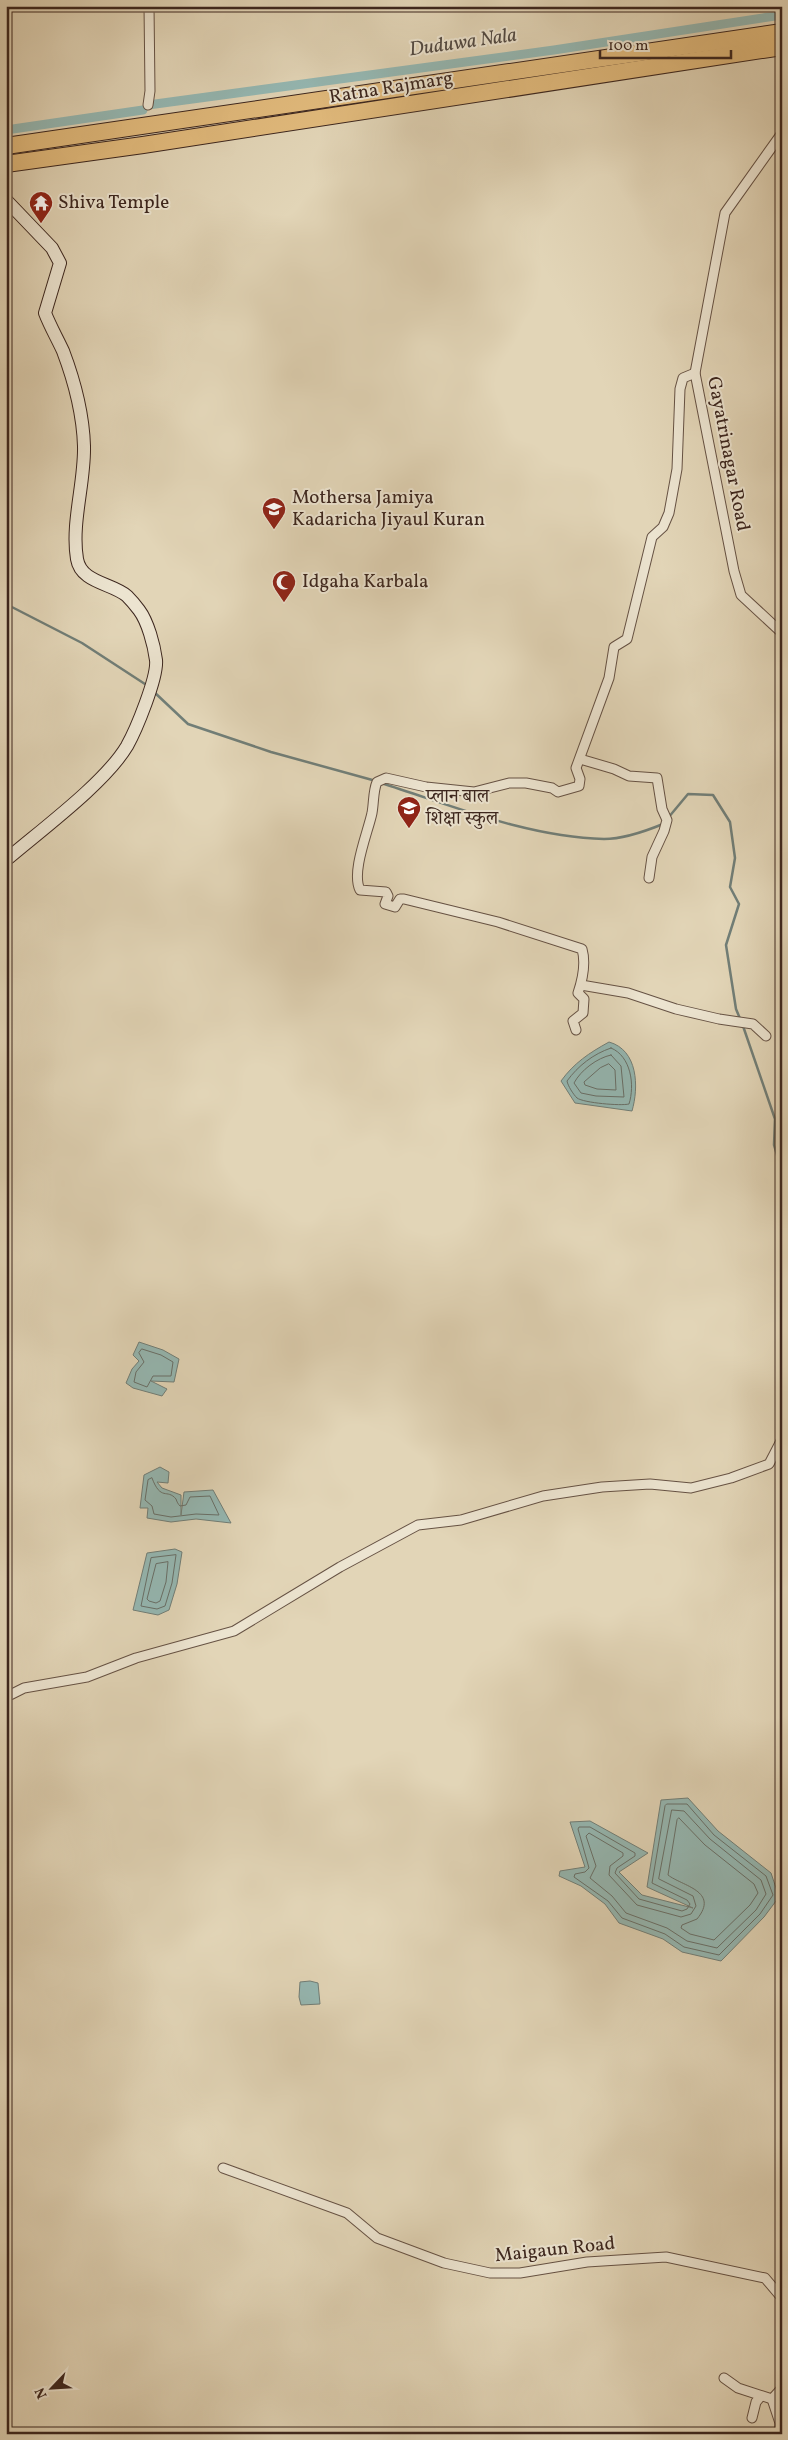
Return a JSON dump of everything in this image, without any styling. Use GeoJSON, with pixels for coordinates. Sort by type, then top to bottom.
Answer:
{"type":"FeatureCollection","features":[{"type":"Feature","properties":{"kind":"highway","name":"Ratna Rajmarg"},"geometry":{"type":"LineString","coordinates":[[6,146],[782,32]]}},
{"type":"Feature","properties":{"kind":"highway","name":"Ratna Rajmarg"},"geometry":{"type":"LineString","coordinates":[[6,164],[782,47]]}},
{"type":"Feature","properties":{"kind":"street"},"geometry":{"type":"LineString","coordinates":[[148,6],[150,91],[148,105]]}},
{"type":"Feature","properties":{"kind":"street","name":"Gayatrinagar Road"},"geometry":{"type":"LineString","coordinates":[[782,133],[725,212],[695,373],[734,571],[741,594],[782,632]]}},
{"type":"Feature","properties":{"kind":"street"},"geometry":{"type":"LineString","coordinates":[[6,200],[52,248],[60,262],[45,313],[62,349],[75,386],[84,446],[77,559],[81,570],[94,580],[126,595],[141,612],[149,631],[156,662],[145,704],[127,746],[104,773],[6,860]]}},
{"type":"Feature","properties":{"kind":"street"},"geometry":{"type":"LineString","coordinates":[[576,1030],[573,1021],[583,1013],[584,999],[578,993],[581,985],[584,956],[582,949],[404,898],[400,899],[395,907],[386,904],[388,896],[386,892],[360,890],[358,874],[371,816],[374,789],[377,782],[386,778],[426,787],[474,792],[488,790],[509,783],[526,782],[552,788],[558,792],[579,786],[580,779],[576,768],[609,678],[614,647],[627,639],[652,537],[663,527],[668,513],[677,469],[680,389],[683,378],[695,373]]}},
{"type":"Feature","properties":{"kind":"street"},"geometry":{"type":"LineString","coordinates":[[580,759],[614,769],[629,776],[657,778],[662,809],[667,820],[652,857],[649,878]]}},
{"type":"Feature","properties":{"kind":"street"},"geometry":{"type":"LineString","coordinates":[[581,985],[628,994],[676,1009],[718,1019],[753,1024],[766,1036]]}},
{"type":"Feature","properties":{"kind":"street"},"geometry":{"type":"LineString","coordinates":[[6,1697],[24,1688],[87,1677],[136,1658],[234,1631],[340,1567],[418,1525],[461,1520],[543,1496],[602,1487],[650,1484],[692,1488],[731,1478],[769,1464],[782,1439]]}},
{"type":"Feature","properties":{"kind":"street","name":"Maigaun Road"},"geometry":{"type":"LineString","coordinates":[[223,2168],[347,2213],[377,2238],[444,2263],[490,2273],[520,2273],[587,2262],[666,2257],[765,2278],[782,2298]]}},
{"type":"Feature","properties":{"kind":"street"},"geometry":{"type":"LineString","coordinates":[[724,2378],[738,2388],[772,2399]]}},
{"type":"Feature","properties":{"kind":"street"},"geometry":{"type":"LineString","coordinates":[[772,2399],[782,2388]]}},
{"type":"Feature","properties":{"kind":"street"},"geometry":{"type":"LineString","coordinates":[[752,2418],[756,2402],[760,2396]]}},
{"type":"Feature","properties":{"kind":"street"},"geometry":{"type":"LineString","coordinates":[[772,2399],[780,2423],[780,2434]]}},
{"type":"Feature","properties":{"kind":"water"},"geometry":{"type":"Polygon","coordinates":[[[609,1042],[619,1046],[626,1053],[634,1070],[635,1091],[632,1111],[575,1103],[561,1081],[582,1059],[609,1042]]]}},
{"type":"Feature","properties":{"kind":"water"},"geometry":{"type":"Polygon","coordinates":[[[139,1342],[163,1350],[179,1359],[174,1382],[151,1381],[167,1389],[162,1396],[133,1388],[126,1383],[132,1369],[139,1361],[133,1355],[139,1342]]]}},
{"type":"Feature","properties":{"kind":"water"},"geometry":{"type":"Polygon","coordinates":[[[160,1467],[169,1472],[168,1483],[157,1482],[162,1488],[181,1495],[181,1515],[184,1492],[213,1490],[231,1523],[196,1519],[171,1522],[147,1518],[148,1508],[140,1508],[144,1475],[160,1467]]]}},
{"type":"Feature","properties":{"kind":"water"},"geometry":{"type":"Polygon","coordinates":[[[175,1549],[182,1552],[177,1584],[169,1610],[158,1615],[133,1610],[147,1553],[175,1549]]]}},
{"type":"Feature","properties":{"kind":"water"},"geometry":{"type":"Polygon","coordinates":[[[688,1798],[718,1831],[771,1873],[779,1897],[764,1917],[721,1961],[682,1952],[663,1939],[619,1923],[605,1904],[581,1886],[559,1876],[560,1871],[585,1867],[570,1822],[590,1821],[648,1853],[619,1872],[642,1895],[693,1908],[647,1887],[661,1800],[688,1798]]]}},
{"type":"Feature","properties":{"kind":"water"},"geometry":{"type":"Polygon","coordinates":[[[310,1981],[318,1983],[320,2004],[301,2005],[299,1997],[300,1982],[310,1981]]]}},
{"type":"Feature","properties":{"kind":"waterway","name":"Duduwa Nala"},"geometry":{"type":"LineString","coordinates":[[148,105],[554,50],[782,15]]}},
{"type":"Feature","properties":{"kind":"waterway","name":"Duduwa Nala"},"geometry":{"type":"LineString","coordinates":[[6,130],[143,110]]}},
{"type":"Feature","properties":{"kind":"waterway"},"geometry":{"type":"LineString","coordinates":[[6,604],[82,643],[148,686]]}},
{"type":"Feature","properties":{"kind":"waterway"},"geometry":{"type":"LineString","coordinates":[[153,691],[188,724],[271,752],[376,781]]}},
{"type":"Feature","properties":{"kind":"waterway"},"geometry":{"type":"LineString","coordinates":[[381,783],[491,819],[547,833],[575,837],[619,838],[663,824]]}},
{"type":"Feature","properties":{"kind":"waterway"},"geometry":{"type":"LineString","coordinates":[[668,818],[688,794],[713,795],[730,822],[735,858],[730,887],[739,904],[726,945],[736,1009],[741,1021]]}},
{"type":"Feature","properties":{"kind":"waterway"},"geometry":{"type":"LineString","coordinates":[[743,1026],[775,1119],[774,1145],[782,1172]]}},
{"type":"Feature","properties":{"kind":"place","name":"Shiva Temple"},"geometry":{"type":"Point","coordinates":[41,224]}},
{"type":"Feature","properties":{"kind":"place","name":"Mothersa Jamiya Kadaricha Jiyaul Kuran"},"geometry":{"type":"Point","coordinates":[274,530]}},
{"type":"Feature","properties":{"kind":"place","name":"Idgaha Karbala"},"geometry":{"type":"Point","coordinates":[284,603]}},
{"type":"Feature","properties":{"kind":"place","name":"प्लान बाल शिक्षा स्कुल"},"geometry":{"type":"Point","coordinates":[409,829]}}]}
